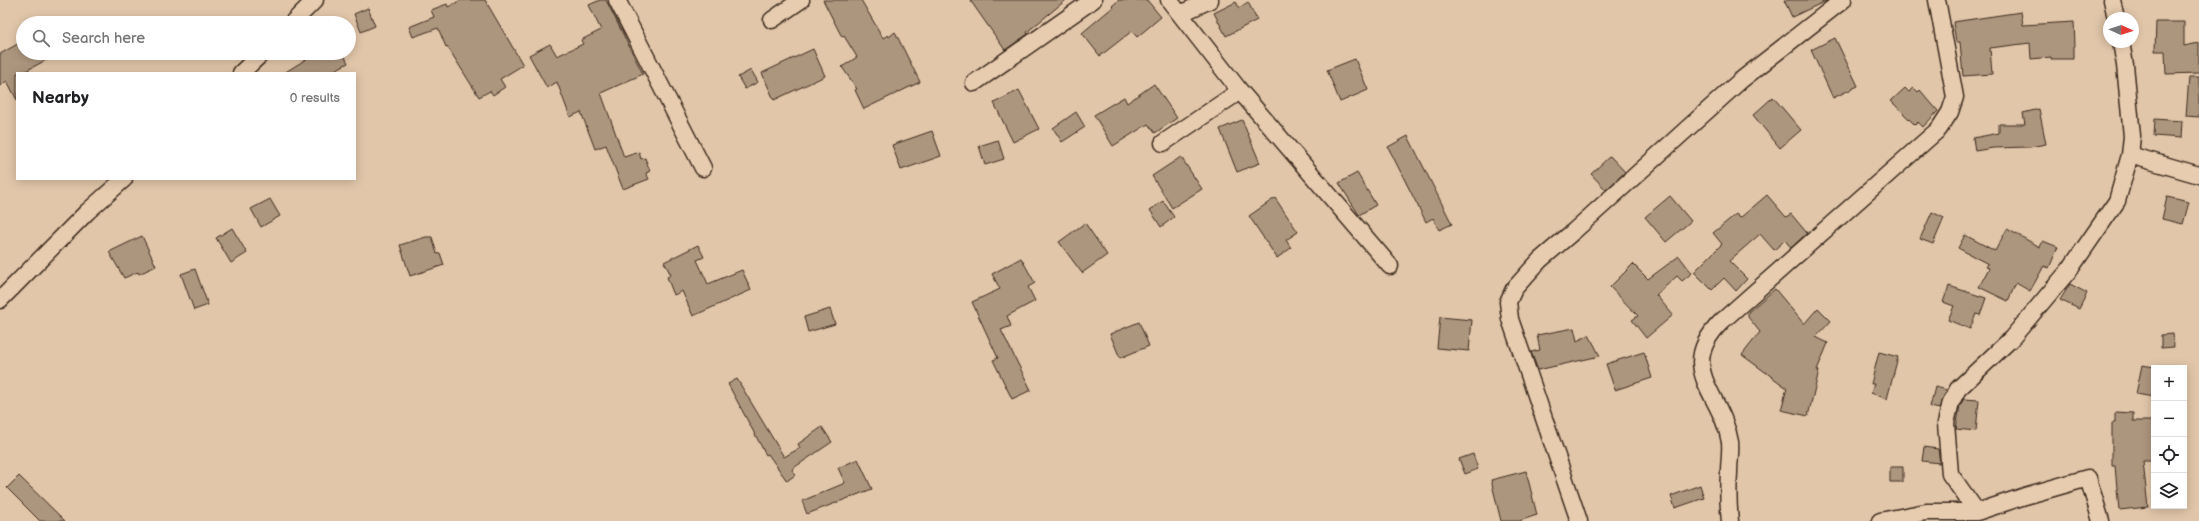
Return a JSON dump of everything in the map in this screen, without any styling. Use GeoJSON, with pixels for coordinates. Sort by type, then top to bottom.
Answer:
{"type":"FeatureCollection","features":[{"type":"Feature","properties":{"kind":"street"},"geometry":{"type":"LineString","coordinates":[[299,16],[315,0]]}},
{"type":"Feature","properties":{"kind":"street"},"geometry":{"type":"LineString","coordinates":[[617,0],[703,168]]}},
{"type":"Feature","properties":{"kind":"street"},"geometry":{"type":"LineString","coordinates":[[772,20],[801,0]]}},
{"type":"Feature","properties":{"kind":"street"},"geometry":{"type":"LineString","coordinates":[[974,83],[1093,0]]}},
{"type":"Feature","properties":{"kind":"street"},"geometry":{"type":"LineString","coordinates":[[1169,0],[1240,91],[1390,266]]}},
{"type":"Feature","properties":{"kind":"street"},"geometry":{"type":"LineString","coordinates":[[1180,14],[1210,0]]}},
{"type":"Feature","properties":{"kind":"street"},"geometry":{"type":"LineString","coordinates":[[1579,521],[1510,319],[1508,302],[1514,289],[1540,260],[1574,232],[1740,81],[1843,0]]}},
{"type":"Feature","properties":{"kind":"street"},"geometry":{"type":"LineString","coordinates":[[1730,521],[1728,499],[1730,442],[1723,418],[1702,372],[1700,361],[1703,345],[1709,334],[1721,322],[1939,129],[1950,112],[1955,97],[1937,0]]}},
{"type":"Feature","properties":{"kind":"street"},"geometry":{"type":"LineString","coordinates":[[2112,0],[2115,12]]}},
{"type":"Feature","properties":{"kind":"street"},"geometry":{"type":"LineString","coordinates":[[1977,512],[1950,474],[1950,448],[1946,423],[1951,402],[1958,389],[2011,339],[2070,269],[2117,201],[2130,155],[2132,136],[2125,65],[2121,48]]}},
{"type":"Feature","properties":{"kind":"street"},"geometry":{"type":"LineString","coordinates":[[242,72],[255,60]]}},
{"type":"Feature","properties":{"kind":"street"},"geometry":{"type":"LineString","coordinates":[[1163,143],[1240,91]]}},
{"type":"Feature","properties":{"kind":"street"},"geometry":{"type":"LineString","coordinates":[[2130,155],[2199,175]]}},
{"type":"Feature","properties":{"kind":"street"},"geometry":{"type":"LineString","coordinates":[[0,300],[87,212],[123,180]]}},
{"type":"Feature","properties":{"kind":"street"},"geometry":{"type":"LineString","coordinates":[[1880,521],[1977,512],[2025,496],[2088,478],[2101,521]]}},
{"type":"Feature","properties":{"kind":"building"},"geometry":{"type":"Polygon","coordinates":[[[461,0],[485,0],[523,65],[500,79],[505,87],[493,95],[490,91],[479,97],[447,46],[446,47],[438,28],[413,37],[409,27],[434,17],[431,10],[447,4],[448,7],[461,0]]]}},
{"type":"Feature","properties":{"kind":"building"},"geometry":{"type":"Polygon","coordinates":[[[600,0],[606,0],[643,74],[601,93],[624,157],[639,152],[641,159],[645,158],[650,171],[646,173],[649,179],[623,189],[606,145],[595,149],[581,112],[570,117],[557,82],[547,88],[529,55],[550,44],[557,56],[583,44],[581,40],[601,30],[589,5],[600,0]]]}},
{"type":"Feature","properties":{"kind":"building"},"geometry":{"type":"Polygon","coordinates":[[[823,0],[861,0],[883,38],[888,35],[889,37],[895,32],[920,82],[864,109],[855,90],[857,89],[842,67],[857,57],[844,36],[842,37],[823,0]]]}},
{"type":"Feature","properties":{"kind":"building"},"geometry":{"type":"Polygon","coordinates":[[[970,0],[1066,0],[1027,32],[1028,34],[1005,50],[970,0]]]}},
{"type":"Feature","properties":{"kind":"building"},"geometry":{"type":"Polygon","coordinates":[[[1119,0],[1147,0],[1161,17],[1137,37],[1132,31],[1100,56],[1082,33],[1113,7],[1112,6],[1119,0]]]}},
{"type":"Feature","properties":{"kind":"building"},"geometry":{"type":"Polygon","coordinates":[[[1784,0],[1828,0],[1792,17],[1784,0]]]}},
{"type":"Feature","properties":{"kind":"building"},"geometry":{"type":"Polygon","coordinates":[[[1236,2],[1239,8],[1248,2],[1257,20],[1226,36],[1214,13],[1236,2]]]}},
{"type":"Feature","properties":{"kind":"building"},"geometry":{"type":"Polygon","coordinates":[[[368,8],[375,26],[361,32],[354,14],[368,8]]]}},
{"type":"Feature","properties":{"kind":"building"},"geometry":{"type":"Polygon","coordinates":[[[2021,12],[2023,25],[2074,22],[2075,46],[2073,46],[2073,59],[2051,59],[2051,57],[2031,59],[2030,43],[1990,48],[1992,74],[1963,76],[1960,42],[1956,42],[1953,22],[2021,12]]]}},
{"type":"Feature","properties":{"kind":"building"},"geometry":{"type":"Polygon","coordinates":[[[2156,22],[2184,22],[2184,46],[2199,43],[2199,73],[2166,74],[2165,51],[2155,51],[2156,22]]]}},
{"type":"Feature","properties":{"kind":"building"},"geometry":{"type":"Polygon","coordinates":[[[1835,38],[1858,86],[1833,98],[1811,50],[1835,38]]]}},
{"type":"Feature","properties":{"kind":"building"},"geometry":{"type":"Polygon","coordinates":[[[16,45],[16,60],[46,60],[24,72],[16,72],[16,98],[7,81],[0,86],[0,54],[16,45]]]}},
{"type":"Feature","properties":{"kind":"building"},"geometry":{"type":"Polygon","coordinates":[[[813,49],[825,76],[774,100],[762,73],[813,49]]]}},
{"type":"Feature","properties":{"kind":"building"},"geometry":{"type":"Polygon","coordinates":[[[1355,59],[1368,90],[1340,102],[1327,70],[1355,59]]]}},
{"type":"Feature","properties":{"kind":"building"},"geometry":{"type":"Polygon","coordinates":[[[305,60],[346,60],[348,63],[331,72],[286,72],[305,60]]]}},
{"type":"Feature","properties":{"kind":"building"},"geometry":{"type":"Polygon","coordinates":[[[751,70],[758,82],[745,89],[738,77],[751,70]]]}},
{"type":"Feature","properties":{"kind":"building"},"geometry":{"type":"Polygon","coordinates":[[[2189,77],[2199,77],[2199,117],[2186,116],[2189,77]]]}},
{"type":"Feature","properties":{"kind":"building"},"geometry":{"type":"Polygon","coordinates":[[[1154,84],[1177,118],[1155,133],[1148,124],[1113,146],[1094,115],[1124,97],[1127,103],[1154,84]]]}},
{"type":"Feature","properties":{"kind":"building"},"geometry":{"type":"Polygon","coordinates":[[[1905,88],[1909,92],[1914,88],[1918,92],[1920,90],[1938,111],[1923,127],[1918,122],[1915,125],[1891,101],[1905,88]]]}},
{"type":"Feature","properties":{"kind":"building"},"geometry":{"type":"Polygon","coordinates":[[[1019,90],[1039,129],[1013,142],[994,103],[1019,90]]]}},
{"type":"Feature","properties":{"kind":"building"},"geometry":{"type":"Polygon","coordinates":[[[1773,97],[1801,130],[1780,148],[1753,115],[1773,97]]]}},
{"type":"Feature","properties":{"kind":"building"},"geometry":{"type":"Polygon","coordinates":[[[2039,109],[2046,144],[2030,147],[1993,148],[1975,151],[1973,138],[1999,133],[1999,124],[2025,124],[2023,113],[2039,109]]]}},
{"type":"Feature","properties":{"kind":"building"},"geometry":{"type":"Polygon","coordinates":[[[1076,112],[1085,127],[1062,142],[1053,128],[1076,112]]]}},
{"type":"Feature","properties":{"kind":"building"},"geometry":{"type":"Polygon","coordinates":[[[2155,119],[2182,121],[2181,138],[2154,136],[2155,119]]]}},
{"type":"Feature","properties":{"kind":"building"},"geometry":{"type":"Polygon","coordinates":[[[1242,120],[1260,163],[1237,172],[1220,129],[1242,120]]]}},
{"type":"Feature","properties":{"kind":"building"},"geometry":{"type":"Polygon","coordinates":[[[932,131],[941,156],[901,170],[892,145],[932,131]]]}},
{"type":"Feature","properties":{"kind":"building"},"geometry":{"type":"Polygon","coordinates":[[[1408,136],[1452,224],[1439,230],[1433,218],[1426,222],[1388,147],[1408,136]]]}},
{"type":"Feature","properties":{"kind":"building"},"geometry":{"type":"Polygon","coordinates":[[[998,140],[1004,159],[985,165],[979,146],[998,140]]]}},
{"type":"Feature","properties":{"kind":"building"},"geometry":{"type":"Polygon","coordinates":[[[1610,156],[1625,172],[1606,190],[1591,174],[1610,156]]]}},
{"type":"Feature","properties":{"kind":"building"},"geometry":{"type":"Polygon","coordinates":[[[1181,157],[1202,189],[1172,208],[1152,176],[1181,157]]]}},
{"type":"Feature","properties":{"kind":"building"},"geometry":{"type":"Polygon","coordinates":[[[1357,173],[1376,205],[1359,215],[1339,183],[1357,173]]]}},
{"type":"Feature","properties":{"kind":"building"},"geometry":{"type":"Polygon","coordinates":[[[1767,195],[1786,217],[1791,214],[1807,233],[1791,248],[1785,240],[1774,250],[1760,234],[1729,261],[1747,279],[1736,291],[1724,278],[1712,290],[1694,272],[1722,244],[1713,233],[1736,214],[1740,218],[1767,195]]]}},
{"type":"Feature","properties":{"kind":"building"},"geometry":{"type":"Polygon","coordinates":[[[1670,196],[1691,221],[1666,242],[1645,217],[1670,196]]]}},
{"type":"Feature","properties":{"kind":"building"},"geometry":{"type":"Polygon","coordinates":[[[2167,197],[2189,202],[2183,224],[2162,219],[2167,197]]]}},
{"type":"Feature","properties":{"kind":"building"},"geometry":{"type":"Polygon","coordinates":[[[1275,198],[1298,232],[1286,240],[1291,248],[1277,258],[1249,216],[1275,198]]]}},
{"type":"Feature","properties":{"kind":"building"},"geometry":{"type":"Polygon","coordinates":[[[270,199],[280,216],[261,227],[251,209],[270,199]]]}},
{"type":"Feature","properties":{"kind":"building"},"geometry":{"type":"Polygon","coordinates":[[[1163,201],[1174,217],[1161,227],[1150,210],[1163,201]]]}},
{"type":"Feature","properties":{"kind":"building"},"geometry":{"type":"Polygon","coordinates":[[[1932,212],[1944,218],[1933,244],[1920,239],[1932,212]]]}},
{"type":"Feature","properties":{"kind":"building"},"geometry":{"type":"Polygon","coordinates":[[[1085,223],[1107,255],[1082,273],[1059,242],[1085,223]]]}},
{"type":"Feature","properties":{"kind":"building"},"geometry":{"type":"Polygon","coordinates":[[[232,228],[247,253],[231,263],[216,238],[232,228]]]}},
{"type":"Feature","properties":{"kind":"building"},"geometry":{"type":"Polygon","coordinates":[[[2007,229],[2040,247],[2043,241],[2058,247],[2049,268],[2044,266],[2030,291],[2016,283],[2008,301],[1979,287],[1989,268],[1986,267],[1988,264],[1958,248],[1965,235],[1995,251],[2007,229]]]}},
{"type":"Feature","properties":{"kind":"building"},"geometry":{"type":"Polygon","coordinates":[[[142,236],[156,266],[139,274],[138,272],[124,278],[109,252],[142,236]]]}},
{"type":"Feature","properties":{"kind":"building"},"geometry":{"type":"Polygon","coordinates":[[[426,237],[432,237],[437,254],[440,253],[444,265],[410,276],[400,245],[426,237]]]}},
{"type":"Feature","properties":{"kind":"building"},"geometry":{"type":"Polygon","coordinates":[[[698,245],[704,257],[697,260],[708,284],[742,270],[751,290],[693,316],[682,291],[674,295],[667,277],[671,275],[664,262],[698,245]]]}},
{"type":"Feature","properties":{"kind":"building"},"geometry":{"type":"Polygon","coordinates":[[[1679,256],[1692,273],[1682,281],[1677,276],[1656,295],[1673,315],[1646,338],[1632,320],[1638,316],[1610,287],[1633,264],[1648,279],[1679,256]]]}},
{"type":"Feature","properties":{"kind":"building"},"geometry":{"type":"Polygon","coordinates":[[[1021,258],[1035,283],[1028,287],[1035,301],[1007,316],[1011,326],[1001,330],[1031,390],[1012,399],[993,360],[998,358],[972,302],[1000,289],[992,274],[1021,258]]]}},
{"type":"Feature","properties":{"kind":"building"},"geometry":{"type":"Polygon","coordinates":[[[195,269],[208,305],[194,310],[181,274],[195,269]]]}},
{"type":"Feature","properties":{"kind":"building"},"geometry":{"type":"Polygon","coordinates":[[[2070,284],[2087,293],[2079,309],[2060,300],[2070,284]]]}},
{"type":"Feature","properties":{"kind":"building"},"geometry":{"type":"Polygon","coordinates":[[[1949,286],[1986,298],[1980,315],[1976,314],[1970,329],[1948,320],[1954,306],[1943,302],[1949,286]]]}},
{"type":"Feature","properties":{"kind":"building"},"geometry":{"type":"Polygon","coordinates":[[[1775,289],[1804,324],[1818,308],[1831,321],[1816,337],[1828,343],[1817,370],[1819,371],[1808,416],[1781,410],[1787,388],[1742,355],[1760,332],[1748,317],[1748,312],[1775,289]]]}},
{"type":"Feature","properties":{"kind":"building"},"geometry":{"type":"Polygon","coordinates":[[[830,309],[835,324],[808,332],[804,317],[830,309]]]}},
{"type":"Feature","properties":{"kind":"building"},"geometry":{"type":"Polygon","coordinates":[[[1440,317],[1472,320],[1469,351],[1437,348],[1440,317]]]}},
{"type":"Feature","properties":{"kind":"building"},"geometry":{"type":"Polygon","coordinates":[[[1139,322],[1149,346],[1120,358],[1110,334],[1139,322]]]}},
{"type":"Feature","properties":{"kind":"building"},"geometry":{"type":"Polygon","coordinates":[[[1574,328],[1577,341],[1589,335],[1600,356],[1538,370],[1531,352],[1540,350],[1537,335],[1574,328]]]}},
{"type":"Feature","properties":{"kind":"building"},"geometry":{"type":"Polygon","coordinates":[[[2173,334],[2174,347],[2161,348],[2161,335],[2173,334]]]}},
{"type":"Feature","properties":{"kind":"building"},"geometry":{"type":"Polygon","coordinates":[[[1644,352],[1652,378],[1615,390],[1606,364],[1644,352]]]}},
{"type":"Feature","properties":{"kind":"building"},"geometry":{"type":"Polygon","coordinates":[[[1879,352],[1898,357],[1887,399],[1871,393],[1874,384],[1871,384],[1879,352]]]}},
{"type":"Feature","properties":{"kind":"building"},"geometry":{"type":"Polygon","coordinates":[[[2142,365],[2151,366],[2151,396],[2136,394],[2142,365]]]}},
{"type":"Feature","properties":{"kind":"building"},"geometry":{"type":"Polygon","coordinates":[[[737,379],[784,457],[800,448],[798,444],[822,427],[832,442],[792,469],[795,475],[787,481],[768,454],[766,455],[728,384],[737,379]]]}},
{"type":"Feature","properties":{"kind":"building"},"geometry":{"type":"Polygon","coordinates":[[[1935,387],[1947,390],[1940,409],[1930,407],[1935,387]]]}},
{"type":"Feature","properties":{"kind":"building"},"geometry":{"type":"Polygon","coordinates":[[[1964,399],[1979,400],[1976,431],[1956,429],[1960,405],[1964,399]]]}},
{"type":"Feature","properties":{"kind":"building"},"geometry":{"type":"Polygon","coordinates":[[[2115,412],[2133,413],[2133,421],[2151,421],[2151,461],[2143,461],[2148,507],[2119,510],[2115,466],[2112,466],[2112,423],[2115,423],[2115,412]]]}},
{"type":"Feature","properties":{"kind":"building"},"geometry":{"type":"Polygon","coordinates":[[[1924,447],[1938,449],[1940,463],[1922,461],[1924,447]]]}},
{"type":"Feature","properties":{"kind":"building"},"geometry":{"type":"Polygon","coordinates":[[[1473,454],[1478,469],[1465,474],[1459,459],[1473,454]]]}},
{"type":"Feature","properties":{"kind":"building"},"geometry":{"type":"Polygon","coordinates":[[[858,459],[872,489],[807,514],[802,501],[845,483],[838,468],[858,459]]]}},
{"type":"Feature","properties":{"kind":"building"},"geometry":{"type":"Polygon","coordinates":[[[1890,467],[1903,467],[1903,482],[1890,482],[1890,467]]]}},
{"type":"Feature","properties":{"kind":"building"},"geometry":{"type":"Polygon","coordinates":[[[1526,471],[1537,515],[1519,521],[1501,521],[1491,480],[1526,471]]]}},
{"type":"Feature","properties":{"kind":"building"},"geometry":{"type":"Polygon","coordinates":[[[19,476],[65,521],[40,521],[7,488],[19,476]]]}},
{"type":"Feature","properties":{"kind":"building"},"geometry":{"type":"Polygon","coordinates":[[[1700,485],[1704,498],[1675,508],[1671,496],[1700,485]]]}}]}
